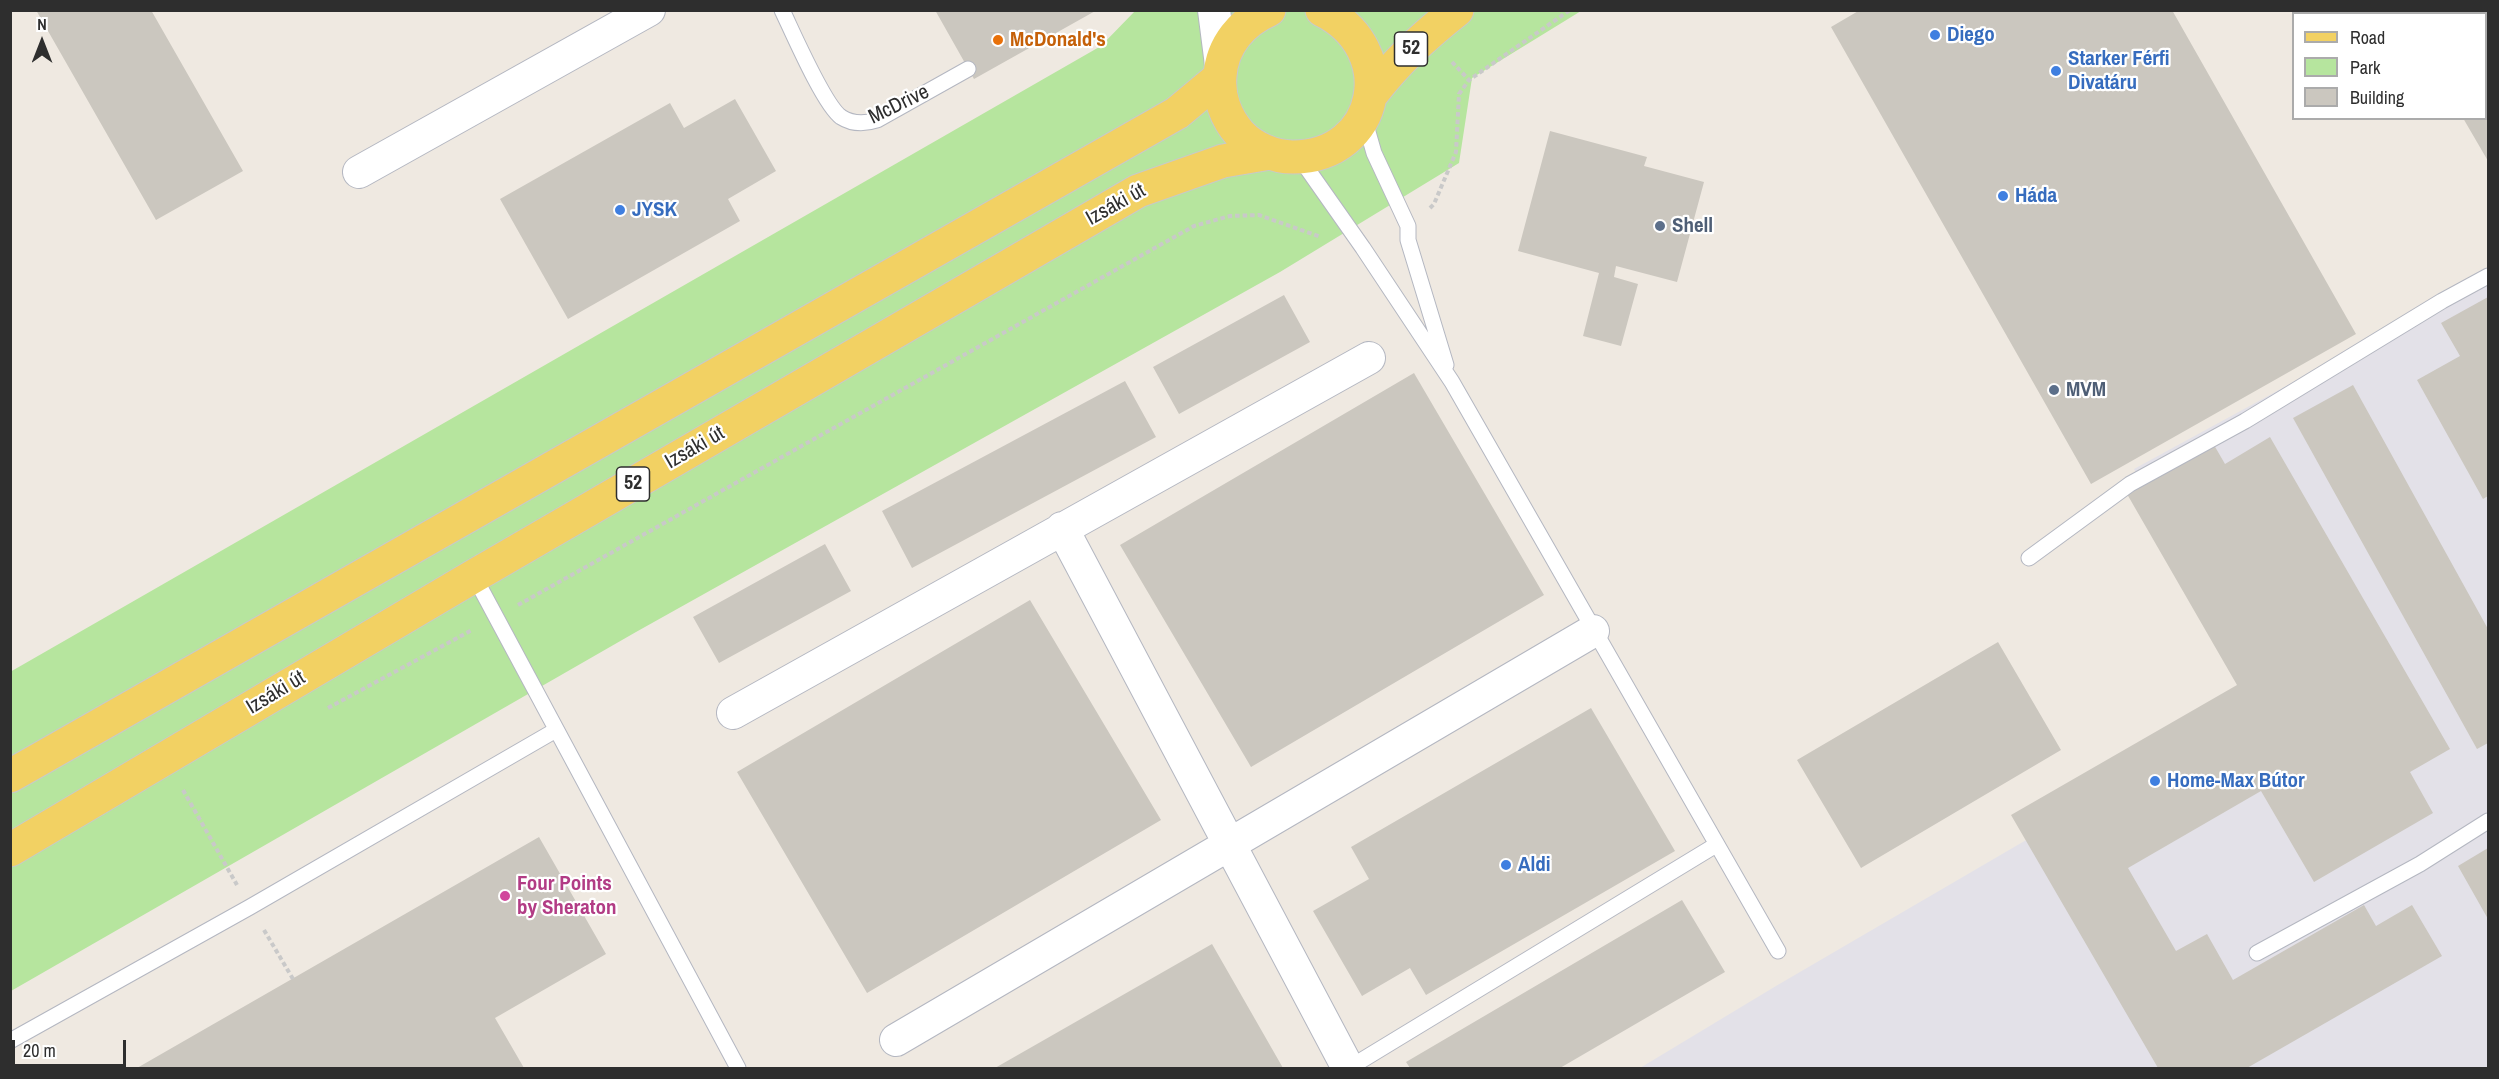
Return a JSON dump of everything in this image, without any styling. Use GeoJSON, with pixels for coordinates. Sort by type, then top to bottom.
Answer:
{"type":"FeatureCollection","features":[{"type":"Feature","properties":{"kind":"main road","name":"52"},"geometry":{"type":"LineString","coordinates":[[10,776],[1177,113],[1220,72],[1230,42],[1238,32],[1258,15],[1269,10]]}},
{"type":"Feature","properties":{"kind":"main road","name":"52"},"geometry":{"type":"LineString","coordinates":[[1322,10],[1343,22],[1360,41],[1370,67],[1367,106]]}},
{"type":"Feature","properties":{"kind":"main road","name":"52"},"geometry":{"type":"LineString","coordinates":[[1285,155],[1314,156],[1340,143],[1352,133],[1396,63],[1458,10]]}},
{"type":"Feature","properties":{"kind":"main road"},"geometry":{"type":"LineString","coordinates":[[1220,72],[1222,104],[1235,128],[1245,139],[1285,155]]}},
{"type":"Feature","properties":{"kind":"main road","name":"Izsáki út"},"geometry":{"type":"LineString","coordinates":[[10,850],[474,576],[1138,191],[1223,161],[1285,155]]}},
{"type":"Feature","properties":{"kind":"street"},"geometry":{"type":"LineString","coordinates":[[359,172],[649,10]]}},
{"type":"Feature","properties":{"kind":"street"},"geometry":{"type":"LineString","coordinates":[[1214,10],[1220,72]]}},
{"type":"Feature","properties":{"kind":"street"},"geometry":{"type":"LineString","coordinates":[[733,712],[1369,358]]}},
{"type":"Feature","properties":{"kind":"street"},"geometry":{"type":"LineString","coordinates":[[1062,528],[1348,1068]]}},
{"type":"Feature","properties":{"kind":"street"},"geometry":{"type":"LineString","coordinates":[[896,1040],[1593,631]]}},
{"type":"Feature","properties":{"kind":"lane","name":"McDrive"},"geometry":{"type":"LineString","coordinates":[[782,10],[830,105],[847,121],[864,123],[877,120],[968,69]]}},
{"type":"Feature","properties":{"kind":"lane"},"geometry":{"type":"LineString","coordinates":[[1367,106],[1374,153],[1408,226],[1408,240],[1452,382]]}},
{"type":"Feature","properties":{"kind":"lane"},"geometry":{"type":"LineString","coordinates":[[1285,155],[1363,248],[1452,382],[1778,951]]}},
{"type":"Feature","properties":{"kind":"lane"},"geometry":{"type":"LineString","coordinates":[[2029,558],[2130,484],[2245,421],[2442,301],[2488,276]]}},
{"type":"Feature","properties":{"kind":"lane"},"geometry":{"type":"LineString","coordinates":[[474,576],[738,1068]]}},
{"type":"Feature","properties":{"kind":"lane"},"geometry":{"type":"LineString","coordinates":[[10,1041],[250,907],[556,730]]}},
{"type":"Feature","properties":{"kind":"lane"},"geometry":{"type":"LineString","coordinates":[[2257,953],[2420,864],[2488,821]]}},
{"type":"Feature","properties":{"kind":"lane"},"geometry":{"type":"LineString","coordinates":[[1348,1068],[1716,845]]}},
{"type":"Feature","properties":{"kind":"path"},"geometry":{"type":"LineString","coordinates":[[1408,226],[1434,204],[1456,152],[1459,94],[1469,80],[1570,10]]}},
{"type":"Feature","properties":{"kind":"path"},"geometry":{"type":"LineString","coordinates":[[317,713],[495,617],[1194,226],[1230,216],[1258,215],[1318,237],[1363,248]]}},
{"type":"Feature","properties":{"kind":"path"},"geometry":{"type":"LineString","coordinates":[[181,787],[227,867]]}},
{"type":"Feature","properties":{"kind":"shaded area"},"geometry":{"type":"Polygon","coordinates":[[[2488,276],[2488,1068],[1640,1068],[2261,703],[2134,469],[2488,276]]]}},
{"type":"Feature","properties":{"kind":"green space"},"geometry":{"type":"Polygon","coordinates":[[[1135,11],[1581,11],[1472,78],[1459,163],[1280,272],[636,632],[11,991],[10,672],[1101,46],[1135,11]]]}},
{"type":"Feature","properties":{"kind":"building"},"geometry":{"type":"Polygon","coordinates":[[[36,10],[151,10],[243,171],[156,220],[36,10]]]}},
{"type":"Feature","properties":{"kind":"building","name":"McDonald's"},"geometry":{"type":"Polygon","coordinates":[[[935,10],[1097,10],[974,79],[935,10]]]}},
{"type":"Feature","properties":{"kind":"building"},"geometry":{"type":"Polygon","coordinates":[[[1860,10],[2172,10],[2356,334],[2091,484],[1831,27],[1860,10]]]}},
{"type":"Feature","properties":{"kind":"building"},"geometry":{"type":"Polygon","coordinates":[[[2399,10],[2463,10],[2464,12],[2400,12],[2399,10]]]}},
{"type":"Feature","properties":{"kind":"building"},"geometry":{"type":"Polygon","coordinates":[[[2487,52],[2488,54],[2488,161],[2464,120],[2487,120],[2487,52]]]}},
{"type":"Feature","properties":{"kind":"building","name":"JYSK"},"geometry":{"type":"Polygon","coordinates":[[[735,99],[776,171],[728,199],[740,221],[568,319],[500,199],[670,103],[684,128],[735,99]]]}},
{"type":"Feature","properties":{"kind":"building"},"geometry":{"type":"Polygon","coordinates":[[[1550,131],[1647,157],[1644,166],[1704,182],[1677,282],[1616,266],[1614,277],[1638,284],[1621,346],[1583,336],[1599,273],[1518,251],[1550,131]]]}},
{"type":"Feature","properties":{"kind":"building"},"geometry":{"type":"Polygon","coordinates":[[[1284,295],[1310,342],[1179,414],[1153,367],[1284,295]]]}},
{"type":"Feature","properties":{"kind":"building"},"geometry":{"type":"Polygon","coordinates":[[[2488,297],[2488,496],[2483,499],[2417,380],[2460,356],[2441,323],[2488,297]]]}},
{"type":"Feature","properties":{"kind":"building"},"geometry":{"type":"Polygon","coordinates":[[[1414,373],[1544,595],[1251,767],[1120,545],[1414,373]]]}},
{"type":"Feature","properties":{"kind":"building"},"geometry":{"type":"Polygon","coordinates":[[[1125,381],[1156,437],[912,568],[882,511],[1125,381]]]}},
{"type":"Feature","properties":{"kind":"building"},"geometry":{"type":"Polygon","coordinates":[[[2353,385],[2488,629],[2488,743],[2477,749],[2293,418],[2353,385]]]}},
{"type":"Feature","properties":{"kind":"building"},"geometry":{"type":"Polygon","coordinates":[[[2270,437],[2450,749],[2410,772],[2433,813],[2314,882],[2261,791],[2128,868],[2176,951],[2207,934],[2233,980],[2364,905],[2376,926],[2412,905],[2442,956],[2247,1068],[2158,1068],[2011,815],[2237,685],[2127,494],[2214,445],[2225,464],[2270,437]]]}},
{"type":"Feature","properties":{"kind":"building"},"geometry":{"type":"Polygon","coordinates":[[[825,544],[851,591],[719,663],[693,617],[825,544]]]}},
{"type":"Feature","properties":{"kind":"building"},"geometry":{"type":"Polygon","coordinates":[[[1030,600],[1161,820],[867,993],[737,772],[1030,600]]]}},
{"type":"Feature","properties":{"kind":"building"},"geometry":{"type":"Polygon","coordinates":[[[1998,642],[2061,750],[1861,868],[1797,760],[1998,642]]]}},
{"type":"Feature","properties":{"kind":"building","name":"Aldi"},"geometry":{"type":"Polygon","coordinates":[[[1591,708],[1675,851],[1426,995],[1410,968],[1362,996],[1313,911],[1369,879],[1351,847],[1591,708]]]}},
{"type":"Feature","properties":{"kind":"building","name":"Four Points by Sheraton"},"geometry":{"type":"Polygon","coordinates":[[[539,837],[606,954],[495,1018],[524,1068],[137,1068],[539,837]]]}},
{"type":"Feature","properties":{"kind":"building"},"geometry":{"type":"Polygon","coordinates":[[[2488,848],[2488,919],[2458,866],[2488,848]]]}},
{"type":"Feature","properties":{"kind":"building"},"geometry":{"type":"Polygon","coordinates":[[[1682,900],[1725,972],[1560,1068],[1410,1068],[1406,1062],[1682,900]]]}},
{"type":"Feature","properties":{"kind":"building"},"geometry":{"type":"Polygon","coordinates":[[[1212,944],[1283,1068],[995,1068],[1212,944]]]}},
{"type":"Feature","properties":{"kind":"place","name":"Diego"},"geometry":{"type":"Point","coordinates":[1935,35]}},
{"type":"Feature","properties":{"kind":"place","name":"McDonald's"},"geometry":{"type":"Point","coordinates":[998,40]}},
{"type":"Feature","properties":{"kind":"place","name":"Starker Férfi Divatáru"},"geometry":{"type":"Point","coordinates":[2056,71]}},
{"type":"Feature","properties":{"kind":"place","name":"Háda"},"geometry":{"type":"Point","coordinates":[2003,196]}},
{"type":"Feature","properties":{"kind":"place","name":"JYSK"},"geometry":{"type":"Point","coordinates":[620,210]}},
{"type":"Feature","properties":{"kind":"place","name":"Shell"},"geometry":{"type":"Point","coordinates":[1660,226]}},
{"type":"Feature","properties":{"kind":"place","name":"MVM"},"geometry":{"type":"Point","coordinates":[2054,390]}},
{"type":"Feature","properties":{"kind":"place","name":"Home-Max Bútor"},"geometry":{"type":"Point","coordinates":[2155,781]}},
{"type":"Feature","properties":{"kind":"place","name":"Aldi"},"geometry":{"type":"Point","coordinates":[1506,865]}},
{"type":"Feature","properties":{"kind":"place","name":"Four Points by Sheraton"},"geometry":{"type":"Point","coordinates":[505,896]}}]}
